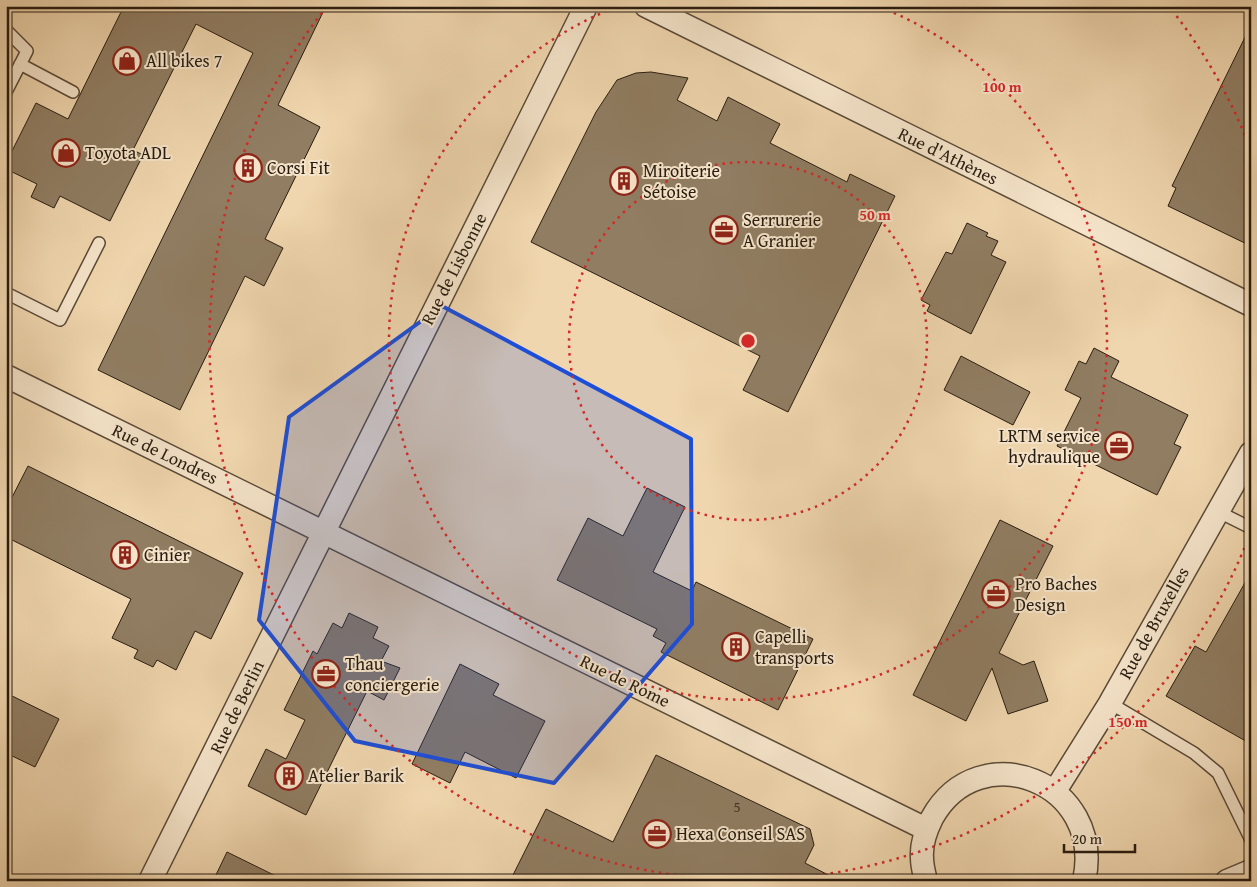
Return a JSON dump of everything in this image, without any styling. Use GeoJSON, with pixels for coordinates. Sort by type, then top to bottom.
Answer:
{"type":"FeatureCollection","features":[{"type":"Feature","properties":{"kind":"street","name":"Rue de Lisbonne"},"geometry":{"type":"LineString","coordinates":[[323,533],[586,6]]}},
{"type":"Feature","properties":{"kind":"street","name":"Rue d'Athènes"},"geometry":{"type":"LineString","coordinates":[[646,6],[1251,305]]}},
{"type":"Feature","properties":{"kind":"street","name":"Rue de Londres"},"geometry":{"type":"LineString","coordinates":[[6,376],[323,533]]}},
{"type":"Feature","properties":{"kind":"street","name":"Rue de Bruxelles"},"geometry":{"type":"LineString","coordinates":[[1056,791],[1110,702],[1251,453]]}},
{"type":"Feature","properties":{"kind":"street","name":"Rue de Rome"},"geometry":{"type":"LineString","coordinates":[[323,533],[926,829]]}},
{"type":"Feature","properties":{"kind":"street","name":"Rue de Berlin"},"geometry":{"type":"LineString","coordinates":[[150,881],[323,533]]}},
{"type":"Feature","properties":{"kind":"street"},"geometry":{"type":"LineString","coordinates":[[926,881],[921,857],[926,829],[939,806],[958,788],[981,778],[1007,774],[1032,779],[1056,791],[1074,811],[1085,836],[1088,862],[1084,881]]}},
{"type":"Feature","properties":{"kind":"street"},"geometry":{"type":"LineString","coordinates":[[1227,881],[1251,871]]}},
{"type":"Feature","properties":{"kind":"lane"},"geometry":{"type":"LineString","coordinates":[[6,30],[27,51],[6,92]]}},
{"type":"Feature","properties":{"kind":"lane"},"geometry":{"type":"LineString","coordinates":[[20,64],[73,92]]}},
{"type":"Feature","properties":{"kind":"lane"},"geometry":{"type":"LineString","coordinates":[[6,293],[60,320],[99,243]]}},
{"type":"Feature","properties":{"kind":"lane"},"geometry":{"type":"LineString","coordinates":[[1217,511],[1251,528]]}},
{"type":"Feature","properties":{"kind":"lane"},"geometry":{"type":"LineString","coordinates":[[1110,702],[1194,753],[1218,774],[1251,840]]}},
{"type":"Feature","properties":{"kind":"highlighted area"},"geometry":{"type":"Polygon","coordinates":[[[442,306],[691,439],[692,624],[554,783],[355,741],[259,620],[289,417],[442,306]]]}},
{"type":"Feature","properties":{"kind":"building","name":"Corsi Fit"},"geometry":{"type":"Polygon","coordinates":[[[124,6],[326,6],[278,105],[320,127],[265,239],[283,248],[264,286],[245,276],[180,410],[98,370],[253,53],[196,24],[133,150],[143,155],[110,221],[60,196],[54,208],[31,197],[37,184],[6,169],[6,163],[36,103],[68,119],[124,6]]]}},
{"type":"Feature","properties":{"kind":"building"},"geometry":{"type":"Polygon","coordinates":[[[1251,25],[1251,246],[1168,206],[1176,188],[1172,186],[1251,25]]]}},
{"type":"Feature","properties":{"kind":"building"},"geometry":{"type":"Polygon","coordinates":[[[651,72],[688,78],[677,100],[717,121],[728,97],[780,124],[770,143],[847,182],[850,174],[895,196],[788,412],[743,390],[760,356],[531,242],[596,112],[617,80],[636,73],[651,72]]]}},
{"type":"Feature","properties":{"kind":"building"},"geometry":{"type":"Polygon","coordinates":[[[967,223],[988,233],[986,236],[998,241],[991,255],[1006,262],[971,334],[927,311],[930,305],[921,300],[946,252],[952,254],[967,223]]]}},
{"type":"Feature","properties":{"kind":"building"},"geometry":{"type":"Polygon","coordinates":[[[1094,348],[1119,361],[1111,377],[1188,415],[1174,444],[1181,447],[1157,495],[1057,446],[1081,398],[1065,390],[1079,361],[1086,364],[1094,348]]]}},
{"type":"Feature","properties":{"kind":"building"},"geometry":{"type":"Polygon","coordinates":[[[961,356],[1030,392],[1013,425],[944,390],[961,356]]]}},
{"type":"Feature","properties":{"kind":"building","name":"Cinier"},"geometry":{"type":"Polygon","coordinates":[[[28,466],[243,573],[211,639],[195,631],[176,670],[157,660],[153,667],[134,658],[138,650],[112,638],[131,599],[6,537],[6,509],[28,466]]]}},
{"type":"Feature","properties":{"kind":"building"},"geometry":{"type":"Polygon","coordinates":[[[647,488],[685,507],[653,572],[692,591],[696,582],[813,639],[778,710],[661,652],[666,643],[653,636],[657,629],[557,580],[588,518],[623,536],[647,488]]]}},
{"type":"Feature","properties":{"kind":"building","name":"Pro Baches Design"},"geometry":{"type":"Polygon","coordinates":[[[1000,520],[1053,546],[999,653],[1023,665],[1034,661],[1048,701],[1008,714],[992,668],[966,721],[913,695],[1000,520]]]}},
{"type":"Feature","properties":{"kind":"building"},"geometry":{"type":"Polygon","coordinates":[[[1251,572],[1251,744],[1166,696],[1195,646],[1206,652],[1251,572]]]}},
{"type":"Feature","properties":{"kind":"building"},"geometry":{"type":"Polygon","coordinates":[[[349,613],[378,627],[373,638],[389,646],[381,661],[400,668],[384,700],[367,691],[306,815],[248,786],[266,749],[286,759],[305,720],[284,710],[313,651],[317,654],[333,623],[342,628],[349,613]]]}},
{"type":"Feature","properties":{"kind":"building"},"geometry":{"type":"Polygon","coordinates":[[[460,664],[499,684],[493,695],[545,721],[516,778],[465,752],[450,783],[412,764],[460,664]]]}},
{"type":"Feature","properties":{"kind":"building"},"geometry":{"type":"Polygon","coordinates":[[[6,693],[59,719],[35,767],[6,753],[6,693]]]}},
{"type":"Feature","properties":{"kind":"building"},"geometry":{"type":"Polygon","coordinates":[[[656,755],[810,829],[814,845],[805,863],[840,881],[510,881],[546,809],[613,842],[656,755]]]}},
{"type":"Feature","properties":{"kind":"building"},"geometry":{"type":"Polygon","coordinates":[[[227,852],[286,881],[213,881],[227,852]]]}},
{"type":"Feature","properties":{"kind":"place","name":"All bikes 7"},"geometry":{"type":"Point","coordinates":[127,61]}},
{"type":"Feature","properties":{"kind":"place","name":"Toyota ADL"},"geometry":{"type":"Point","coordinates":[66,153]}},
{"type":"Feature","properties":{"kind":"place","name":"Corsi Fit"},"geometry":{"type":"Point","coordinates":[248,168]}},
{"type":"Feature","properties":{"kind":"place","name":"Miroiterie Sétoise"},"geometry":{"type":"Point","coordinates":[624,181]}},
{"type":"Feature","properties":{"kind":"place","name":"Serrurerie A Granier"},"geometry":{"type":"Point","coordinates":[724,230]}},
{"type":"Feature","properties":{"kind":"place","name":"LRTM service hydraulique"},"geometry":{"type":"Point","coordinates":[1119,446]}},
{"type":"Feature","properties":{"kind":"place","name":"Cinier"},"geometry":{"type":"Point","coordinates":[125,555]}},
{"type":"Feature","properties":{"kind":"place","name":"Pro Baches Design"},"geometry":{"type":"Point","coordinates":[996,594]}},
{"type":"Feature","properties":{"kind":"place","name":"Capelli transports"},"geometry":{"type":"Point","coordinates":[736,647]}},
{"type":"Feature","properties":{"kind":"place","name":"Thau conciergerie"},"geometry":{"type":"Point","coordinates":[326,674]}},
{"type":"Feature","properties":{"kind":"place","name":"Atelier Barik"},"geometry":{"type":"Point","coordinates":[289,776]}},
{"type":"Feature","properties":{"kind":"place","name":"Hexa Conseil SAS"},"geometry":{"type":"Point","coordinates":[657,834]}}]}
